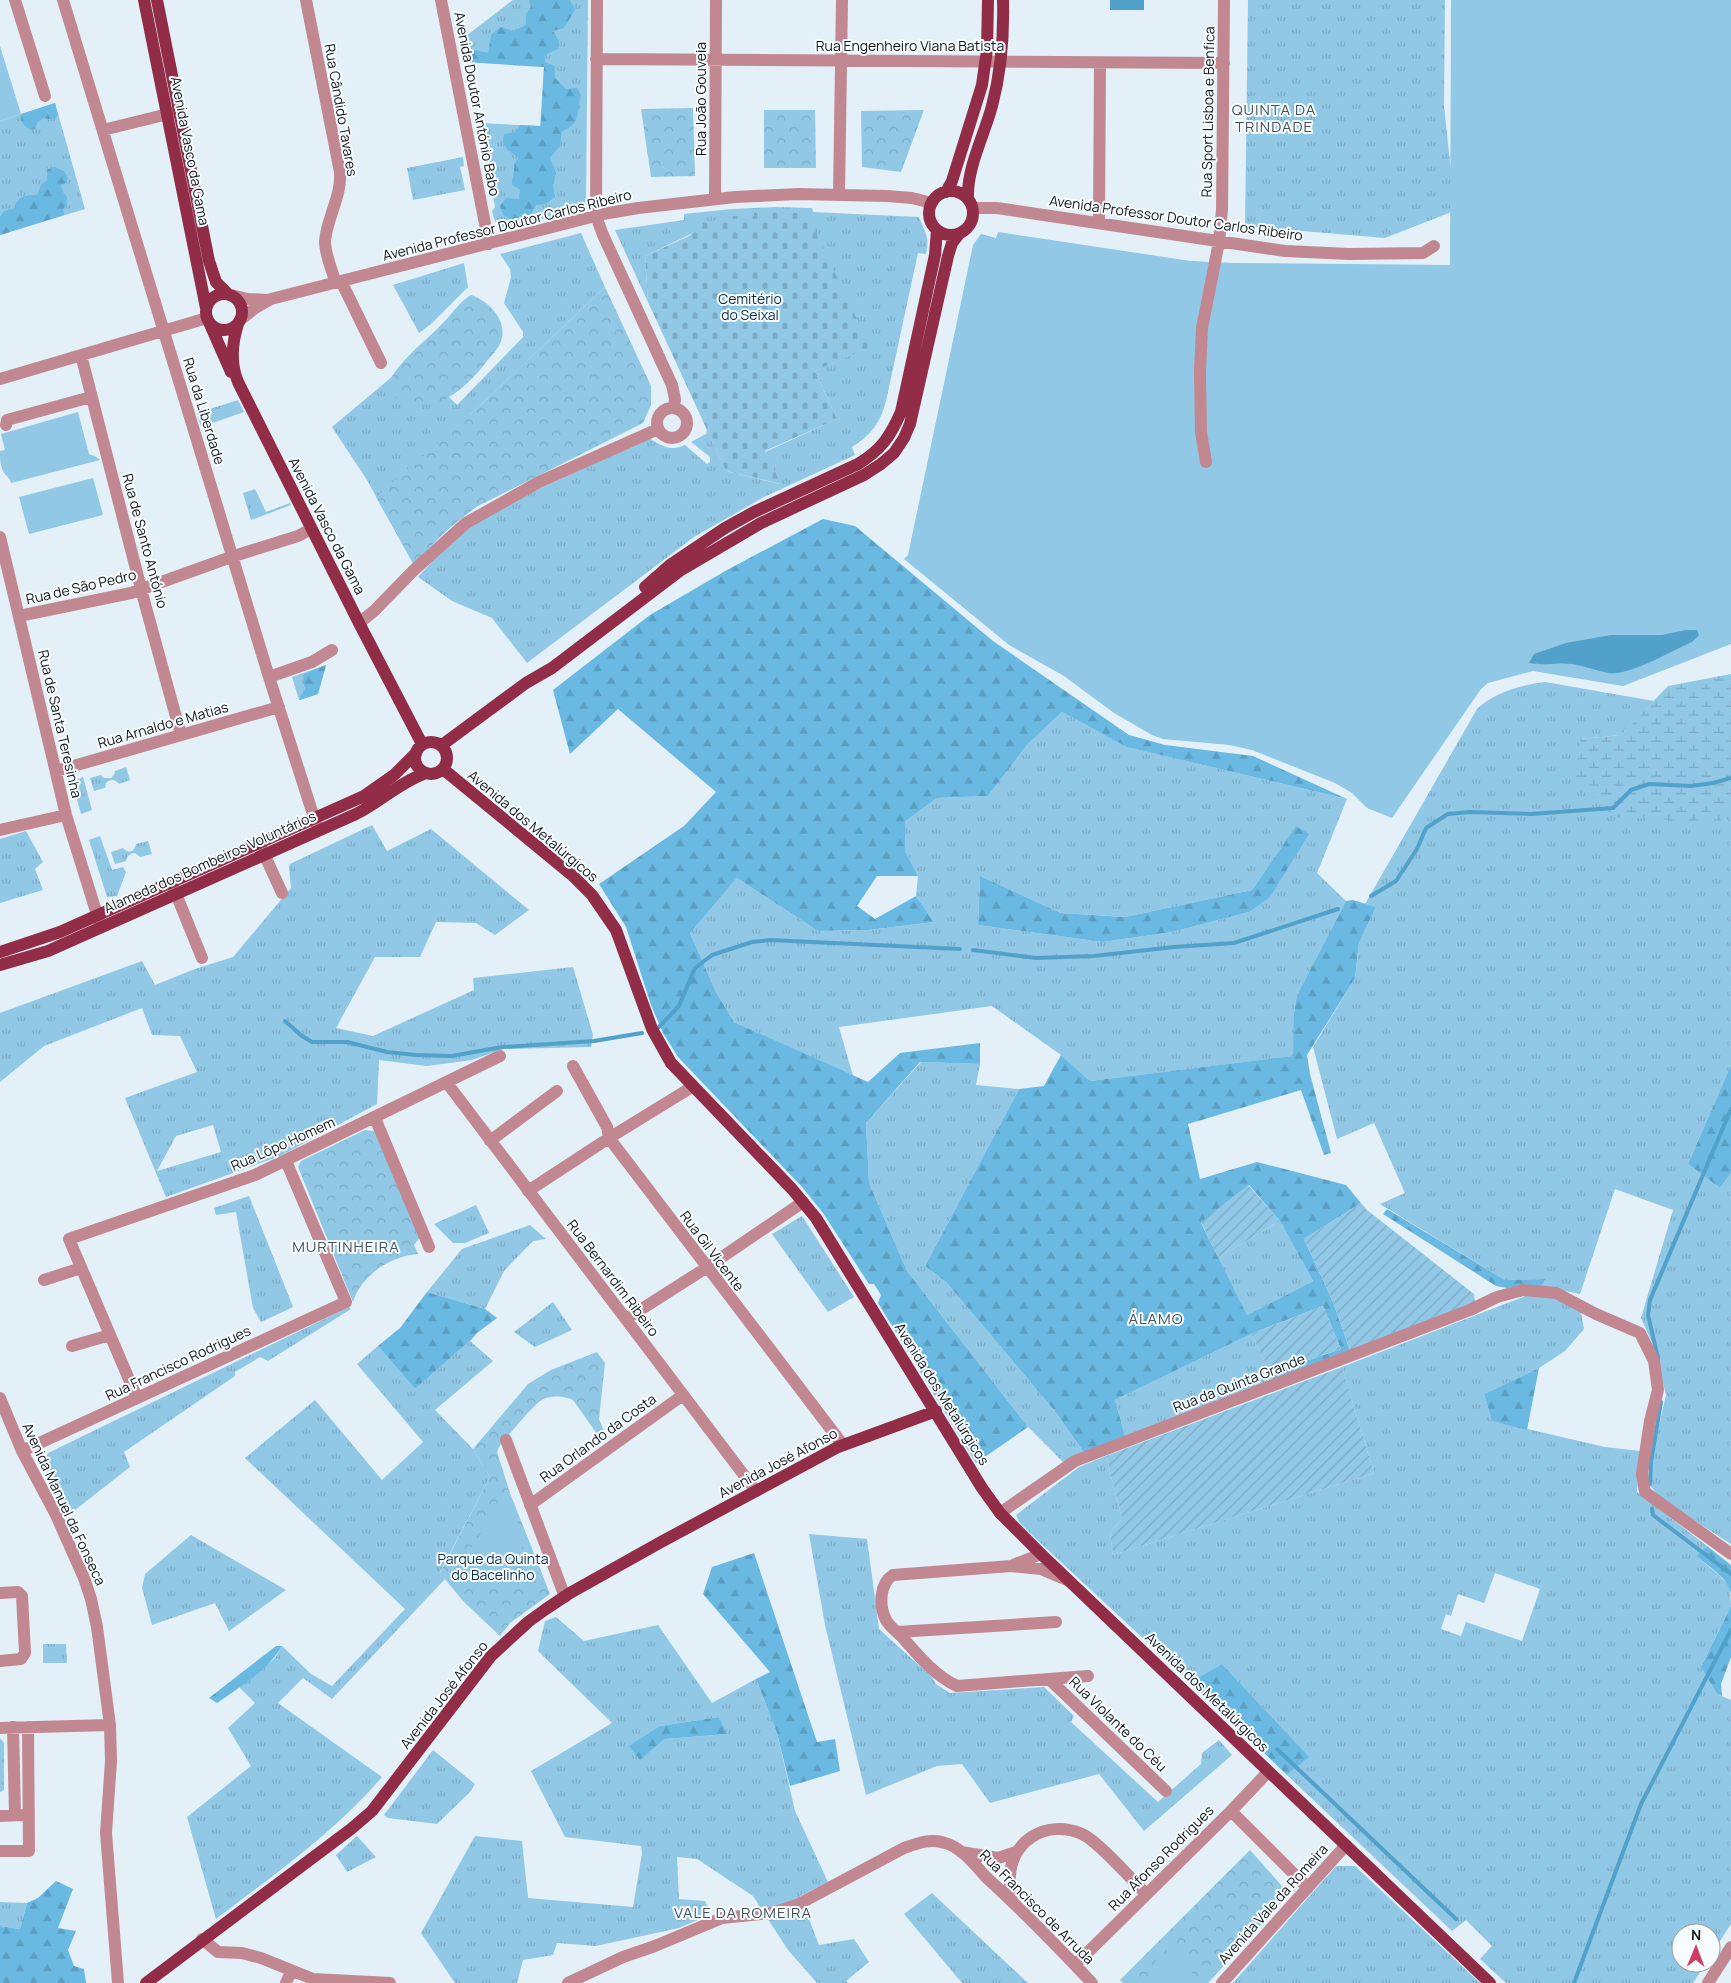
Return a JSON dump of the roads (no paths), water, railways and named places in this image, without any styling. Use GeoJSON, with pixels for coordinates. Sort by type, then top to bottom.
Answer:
{"type":"FeatureCollection","features":[{"type":"Feature","properties":{"kind":"main road","name":"Avenida Vasco da Gama"},"geometry":{"type":"LineString","coordinates":[[144,0],[209,261],[216,282],[229,294]]}},
{"type":"Feature","properties":{"kind":"main road","name":"Avenida Vasco da Gama"},"geometry":{"type":"LineString","coordinates":[[157,0],[173,113],[207,316],[226,362],[238,382],[360,626]]}},
{"type":"Feature","properties":{"kind":"main road"},"geometry":{"type":"LineString","coordinates":[[526,683],[547,661],[699,544],[754,512],[858,464],[872,456],[885,443],[901,412],[935,255],[937,230],[930,217],[932,203],[946,192],[952,181],[975,109],[986,61],[988,0]]}},
{"type":"Feature","properties":{"kind":"main road"},"geometry":{"type":"LineString","coordinates":[[937,230],[948,235],[959,234],[964,232],[972,223],[968,183],[992,104],[1000,61],[1003,0]]}},
{"type":"Feature","properties":{"kind":"main road"},"geometry":{"type":"LineString","coordinates":[[946,192],[958,192],[970,203]]}},
{"type":"Feature","properties":{"kind":"main road"},"geometry":{"type":"LineString","coordinates":[[442,745],[526,683],[552,668],[681,570],[761,523],[864,475],[894,453],[904,438],[915,408],[948,256],[952,243],[959,234]]}},
{"type":"Feature","properties":{"kind":"main road"},"geometry":{"type":"LineString","coordinates":[[229,294],[241,306],[242,311],[239,322],[231,329],[215,328],[207,316],[207,304],[215,296],[229,294]]}},
{"type":"Feature","properties":{"kind":"main road","name":"Avenida Vasco da Gama"},"geometry":{"type":"LineString","coordinates":[[238,382],[232,354],[239,322]]}},
{"type":"Feature","properties":{"kind":"main road"},"geometry":{"type":"LineString","coordinates":[[360,626],[419,749],[417,765],[426,773],[438,772],[443,769],[448,757],[442,745],[432,741],[419,749]]}},
{"type":"Feature","properties":{"kind":"main road","name":"Alameda dos Bombeiros Voluntários"},"geometry":{"type":"LineString","coordinates":[[0,952],[40,939],[97,915],[370,791],[394,775],[419,749]]}},
{"type":"Feature","properties":{"kind":"main road","name":"Avenida dos Metalúrgicos"},"geometry":{"type":"LineString","coordinates":[[443,769],[572,875],[592,895],[616,930],[652,1029],[671,1063],[692,1087],[792,1188],[803,1202],[835,1249],[982,1488],[1000,1513],[1490,1983]]}},
{"type":"Feature","properties":{"kind":"main road","name":"Alameda dos Bombeiros Voluntários"},"geometry":{"type":"LineString","coordinates":[[0,965],[48,951],[318,830],[375,804],[409,780],[426,773]]}},
{"type":"Feature","properties":{"kind":"main road","name":"Avenida José Afonso"},"geometry":{"type":"LineString","coordinates":[[146,1983],[202,1939],[351,1829],[372,1811],[492,1656],[528,1622],[565,1597],[843,1445],[936,1412]]}},
{"type":"Feature","properties":{"kind":"street"},"geometry":{"type":"LineString","coordinates":[[15,0],[45,96]]}},
{"type":"Feature","properties":{"kind":"street","name":"Rua da Liberdade"},"geometry":{"type":"LineString","coordinates":[[63,0],[234,556],[269,677],[318,830]]}},
{"type":"Feature","properties":{"kind":"street","name":"Rua Cândido Tavares"},"geometry":{"type":"LineString","coordinates":[[306,0],[340,172],[339,189],[326,239],[327,252],[339,282],[381,363]]}},
{"type":"Feature","properties":{"kind":"street","name":"Avenida Doutor António Babo"},"geometry":{"type":"LineString","coordinates":[[441,0],[489,244]]}},
{"type":"Feature","properties":{"kind":"street"},"geometry":{"type":"LineString","coordinates":[[597,0],[596,216],[672,385],[675,399],[674,408]]}},
{"type":"Feature","properties":{"kind":"street","name":"Rua João Gouveia"},"geometry":{"type":"LineString","coordinates":[[715,198],[716,0]]}},
{"type":"Feature","properties":{"kind":"street"},"geometry":{"type":"LineString","coordinates":[[840,194],[842,0]]}},
{"type":"Feature","properties":{"kind":"street","name":"Rua Sport Lisboa e Benfica"},"geometry":{"type":"LineString","coordinates":[[1206,462],[1201,432],[1200,372],[1202,328],[1220,242],[1224,0]]}},
{"type":"Feature","properties":{"kind":"street","name":"Rua Engenheiro Viana Batista"},"geometry":{"type":"LineString","coordinates":[[596,59],[1224,63]]}},
{"type":"Feature","properties":{"kind":"street"},"geometry":{"type":"LineString","coordinates":[[1098,222],[1100,63]]}},
{"type":"Feature","properties":{"kind":"street"},"geometry":{"type":"LineString","coordinates":[[103,130],[173,113]]}},
{"type":"Feature","properties":{"kind":"street","name":"Avenida Professor Doutor Carlos Ribeiro"},"geometry":{"type":"LineString","coordinates":[[271,300],[596,216],[645,207],[715,198],[777,194],[907,197],[932,203]]}},
{"type":"Feature","properties":{"kind":"street","name":"Avenida Professor Doutor Carlos Ribeiro"},"geometry":{"type":"LineString","coordinates":[[970,203],[1284,251],[1349,254],[1423,253],[1434,246]]}},
{"type":"Feature","properties":{"kind":"street"},"geometry":{"type":"LineString","coordinates":[[229,294],[248,299],[271,300]]}},
{"type":"Feature","properties":{"kind":"street"},"geometry":{"type":"LineString","coordinates":[[239,322],[255,308],[271,300]]}},
{"type":"Feature","properties":{"kind":"street"},"geometry":{"type":"LineString","coordinates":[[0,379],[207,316]]}},
{"type":"Feature","properties":{"kind":"street","name":"Rua de Santo António"},"geometry":{"type":"LineString","coordinates":[[81,355],[141,589],[181,735]]}},
{"type":"Feature","properties":{"kind":"street"},"geometry":{"type":"LineString","coordinates":[[6,425],[7,420],[91,397]]}},
{"type":"Feature","properties":{"kind":"street"},"geometry":{"type":"LineString","coordinates":[[674,408],[683,413],[686,418],[686,428],[684,432],[675,438],[665,437],[658,429],[657,420],[665,410],[674,408]]}},
{"type":"Feature","properties":{"kind":"street"},"geometry":{"type":"LineString","coordinates":[[360,626],[413,571],[466,523],[540,482],[658,429]]}},
{"type":"Feature","properties":{"kind":"street","name":"Rua de São Pedro"},"geometry":{"type":"LineString","coordinates":[[19,616],[141,589],[234,556],[298,536],[312,529]]}},
{"type":"Feature","properties":{"kind":"street","name":"Rua de Santa Teresinha"},"geometry":{"type":"LineString","coordinates":[[0,537],[66,815],[101,927]]}},
{"type":"Feature","properties":{"kind":"street"},"geometry":{"type":"LineString","coordinates":[[269,677],[312,662],[332,650]]}},
{"type":"Feature","properties":{"kind":"street","name":"Rua Arnaldo e Matias"},"geometry":{"type":"LineString","coordinates":[[56,771],[279,706]]}},
{"type":"Feature","properties":{"kind":"street"},"geometry":{"type":"LineString","coordinates":[[0,830],[66,815]]}},
{"type":"Feature","properties":{"kind":"street"},"geometry":{"type":"LineString","coordinates":[[258,842],[282,893]]}},
{"type":"Feature","properties":{"kind":"street"},"geometry":{"type":"LineString","coordinates":[[171,882],[202,958]]}},
{"type":"Feature","properties":{"kind":"street","name":"Rua Lôpo Homem"},"geometry":{"type":"LineString","coordinates":[[81,1268],[69,1239],[255,1175],[500,1056]]}},
{"type":"Feature","properties":{"kind":"street","name":"Rua Gil Vicente"},"geometry":{"type":"LineString","coordinates":[[574,1066],[608,1127],[609,1138],[706,1268],[843,1445]]}},
{"type":"Feature","properties":{"kind":"street","name":"Rua Bernardim Ribeiro"},"geometry":{"type":"LineString","coordinates":[[447,1083],[756,1491]]}},
{"type":"Feature","properties":{"kind":"street"},"geometry":{"type":"LineString","coordinates":[[528,1191],[692,1087]]}},
{"type":"Feature","properties":{"kind":"street"},"geometry":{"type":"LineString","coordinates":[[490,1141],[557,1091]]}},
{"type":"Feature","properties":{"kind":"street"},"geometry":{"type":"LineString","coordinates":[[375,1118],[429,1247]]}},
{"type":"Feature","properties":{"kind":"street","name":"Rua Francisco Rodrigues"},"geometry":{"type":"LineString","coordinates":[[22,1451],[346,1302],[286,1161]]}},
{"type":"Feature","properties":{"kind":"street"},"geometry":{"type":"LineString","coordinates":[[626,1319],[706,1268],[803,1202]]}},
{"type":"Feature","properties":{"kind":"street"},"geometry":{"type":"LineString","coordinates":[[44,1280],[81,1268],[137,1398]]}},
{"type":"Feature","properties":{"kind":"street","name":"Rua da Quinta Grande"},"geometry":{"type":"LineString","coordinates":[[1000,1513],[1075,1461],[1461,1314],[1497,1297],[1523,1290],[1556,1294],[1640,1333],[1654,1361],[1658,1390],[1650,1421],[1642,1474],[1645,1492],[1731,1554]]}},
{"type":"Feature","properties":{"kind":"street"},"geometry":{"type":"LineString","coordinates":[[72,1346],[110,1335]]}},
{"type":"Feature","properties":{"kind":"street","name":"Rua Orlando da Costa"},"geometry":{"type":"LineString","coordinates":[[530,1505],[683,1396]]}},
{"type":"Feature","properties":{"kind":"street","name":"Avenida Manuel da Fonseca"},"geometry":{"type":"LineString","coordinates":[[0,1398],[22,1451],[56,1515],[91,1599],[99,1642],[110,1726],[111,1761],[106,1833],[118,1983]]}},
{"type":"Feature","properties":{"kind":"street"},"geometry":{"type":"LineString","coordinates":[[506,1440],[565,1597]]}},
{"type":"Feature","properties":{"kind":"street","name":"Rua Violante do Céu"},"geometry":{"type":"LineString","coordinates":[[1011,1566],[1041,1554]]}},
{"type":"Feature","properties":{"kind":"street","name":"Rua Violante do Céu"},"geometry":{"type":"LineString","coordinates":[[1069,1581],[1041,1569],[1011,1566],[893,1575],[886,1580],[882,1591],[883,1610],[887,1621],[926,1664],[956,1686],[1088,1676]]}},
{"type":"Feature","properties":{"kind":"street"},"geometry":{"type":"LineString","coordinates":[[0,1593],[18,1592],[22,1596],[25,1653],[21,1659],[0,1661]]}},
{"type":"Feature","properties":{"kind":"street"},"geometry":{"type":"LineString","coordinates":[[897,1632],[1056,1622]]}},
{"type":"Feature","properties":{"kind":"street","name":"Rua Violante do Céu"},"geometry":{"type":"LineString","coordinates":[[1049,1679],[1166,1791]]}},
{"type":"Feature","properties":{"kind":"street"},"geometry":{"type":"LineString","coordinates":[[15,1815],[6,1728],[110,1726]]}},
{"type":"Feature","properties":{"kind":"street"},"geometry":{"type":"LineString","coordinates":[[0,1851],[29,1851],[28,1727]]}},
{"type":"Feature","properties":{"kind":"street","name":"Rua Afonso Rodrigues"},"geometry":{"type":"LineString","coordinates":[[1075,1965],[1268,1772]]}},
{"type":"Feature","properties":{"kind":"street"},"geometry":{"type":"LineString","coordinates":[[1231,1811],[1308,1888]]}},
{"type":"Feature","properties":{"kind":"street"},"geometry":{"type":"LineString","coordinates":[[0,1816],[28,1815]]}},
{"type":"Feature","properties":{"kind":"street"},"geometry":{"type":"LineString","coordinates":[[1014,1902],[1011,1897],[1010,1874],[1016,1852],[1029,1838],[1038,1832],[1052,1828],[1073,1830],[1091,1839],[1146,1894]]}},
{"type":"Feature","properties":{"kind":"street"},"geometry":{"type":"LineString","coordinates":[[568,1983],[623,1957],[722,1918],[767,1914],[797,1905],[829,1890],[877,1862],[920,1843],[935,1840],[948,1843],[961,1852],[998,1858],[1016,1852]]}},
{"type":"Feature","properties":{"kind":"street","name":"Avenida Vale da Romeira"},"geometry":{"type":"LineString","coordinates":[[1222,1983],[1346,1845]]}},
{"type":"Feature","properties":{"kind":"street","name":"Rua Francisco de Arruda"},"geometry":{"type":"LineString","coordinates":[[961,1852],[1014,1902],[1092,1983]]}},
{"type":"Feature","properties":{"kind":"street"},"geometry":{"type":"LineString","coordinates":[[202,1939],[218,1952],[242,1953],[261,1958],[313,1979],[390,1983]]}},
{"type":"Feature","properties":{"kind":"street"},"geometry":{"type":"LineString","coordinates":[[1708,1983],[1731,1947]]}},
{"type":"Feature","properties":{"kind":"street"},"geometry":{"type":"LineString","coordinates":[[286,1983],[291,1971]]}},
{"type":"Feature","properties":{"kind":"waterway"},"geometry":{"type":"LineString","coordinates":[[1371,896],[1396,881],[1417,849],[1426,828],[1448,814],[1470,812],[1531,814],[1613,808],[1631,790],[1649,784],[1691,786],[1731,778]]}},
{"type":"Feature","properties":{"kind":"waterway"},"geometry":{"type":"LineString","coordinates":[[973,950],[1036,958],[1094,956],[1174,947],[1234,943],[1338,909]]}},
{"type":"Feature","properties":{"kind":"waterway"},"geometry":{"type":"LineString","coordinates":[[659,1027],[679,1006],[695,968],[712,955],[752,942],[770,940],[960,949]]}},
{"type":"Feature","properties":{"kind":"waterway"},"geometry":{"type":"LineString","coordinates":[[285,1021],[312,1042],[347,1042],[387,1052],[416,1055],[451,1056],[503,1047],[594,1041],[642,1033]]}},
{"type":"Feature","properties":{"kind":"waterway"},"geometry":{"type":"LineString","coordinates":[[1658,1358],[1648,1315],[1650,1300],[1731,1109]]}},
{"type":"Feature","properties":{"kind":"waterway"},"geometry":{"type":"LineString","coordinates":[[1650,1484],[1651,1462],[1661,1402]]}},
{"type":"Feature","properties":{"kind":"waterway"},"geometry":{"type":"LineString","coordinates":[[1652,1509],[1653,1515],[1731,1574]]}},
{"type":"Feature","properties":{"kind":"waterway"},"geometry":{"type":"LineString","coordinates":[[1574,1983],[1641,1804],[1731,1630]]}},
{"type":"Feature","properties":{"kind":"waterway"},"geometry":{"type":"LineString","coordinates":[[1277,1749],[1456,1919]]}},
{"type":"Feature","properties":{"kind":"district","name":"QUINTA DA TRINDADE"},"geometry":{"type":"Point","coordinates":[1274,118]}},
{"type":"Feature","properties":{"kind":"district","name":"MURTINHEIRA"},"geometry":{"type":"Point","coordinates":[346,1247]}},
{"type":"Feature","properties":{"kind":"district","name":"ÁLAMO"},"geometry":{"type":"Point","coordinates":[1156,1319]}},
{"type":"Feature","properties":{"kind":"district","name":"VALE DA ROMEIRA"},"geometry":{"type":"Point","coordinates":[743,1913]}},
{"type":"Feature","properties":{"kind":"park label","name":"Cemitério do Seixal"},"geometry":{"type":"Point","coordinates":[750,308]}},
{"type":"Feature","properties":{"kind":"park label","name":"Parque da Quinta do Bacelinho"},"geometry":{"type":"Point","coordinates":[493,1568]}}]}
